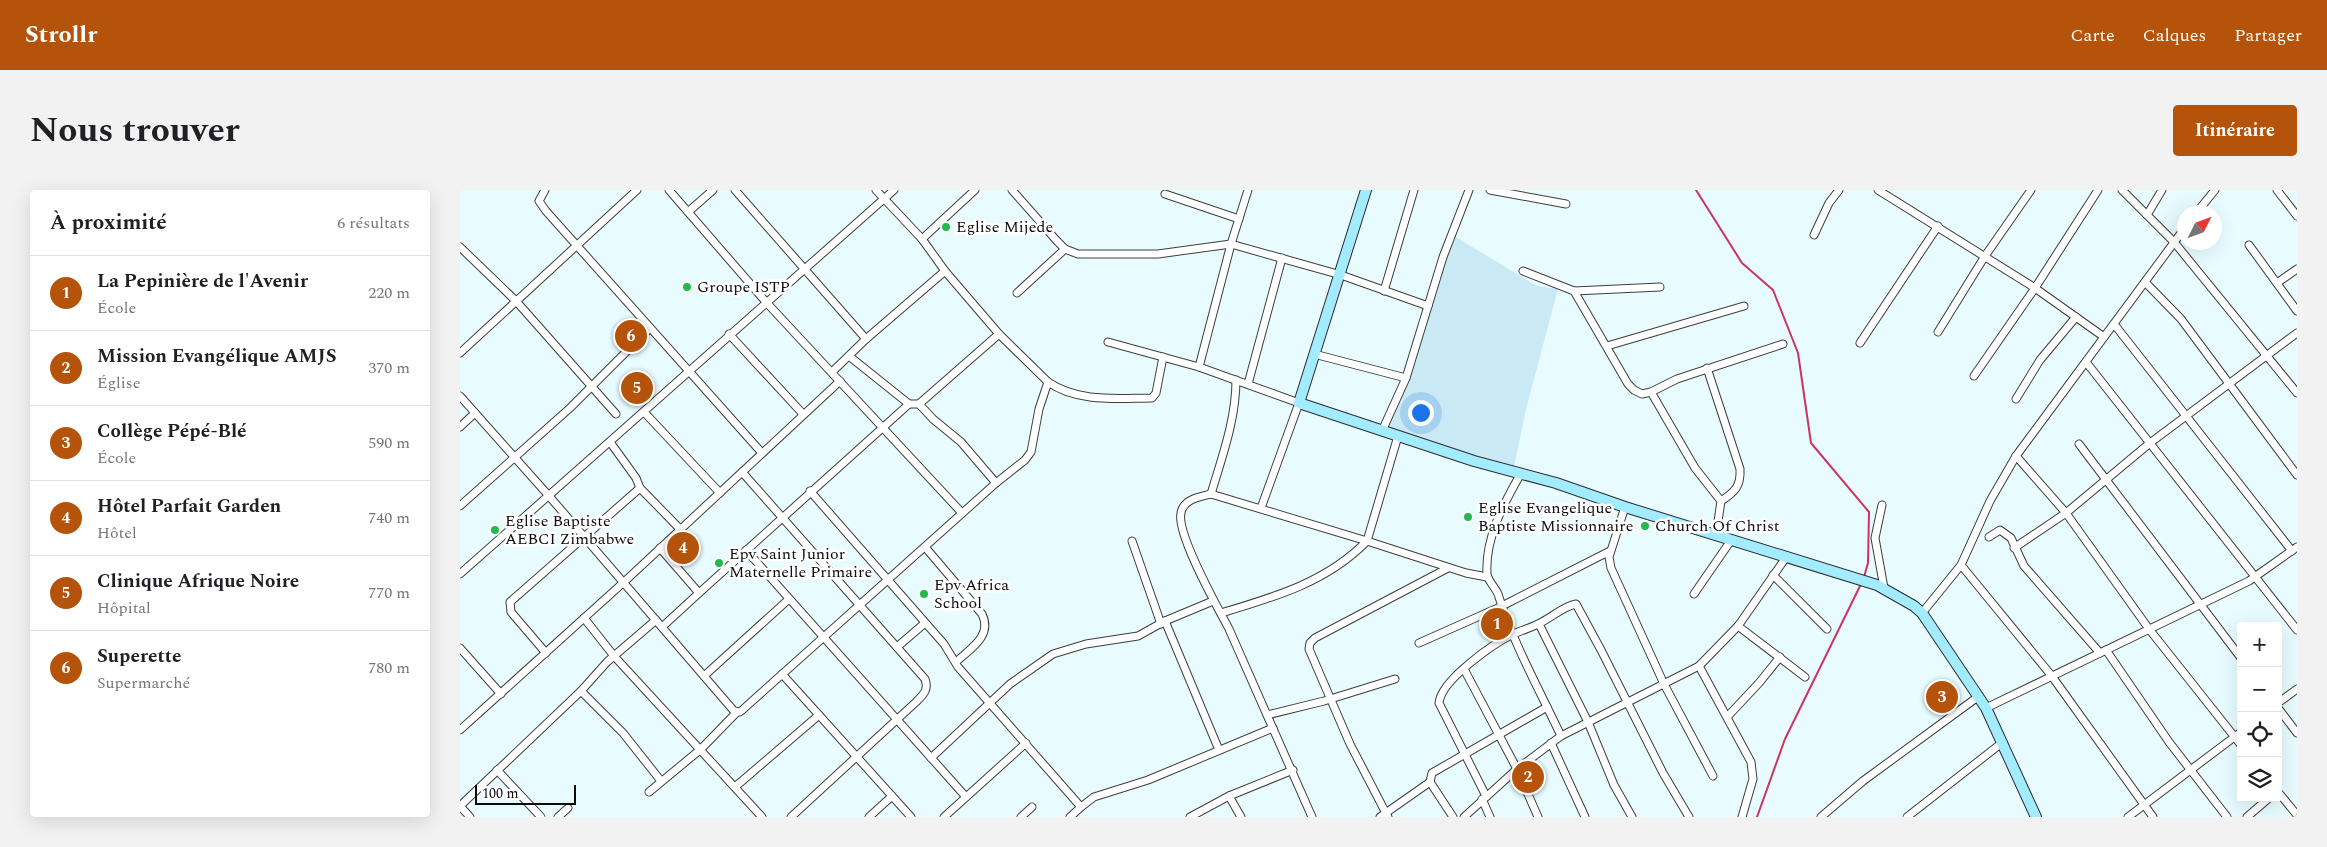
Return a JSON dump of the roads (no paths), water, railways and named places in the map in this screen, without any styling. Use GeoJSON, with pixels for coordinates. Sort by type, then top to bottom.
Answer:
{"type":"FeatureCollection","features":[{"type":"Feature","properties":{"kind":"street"},"geometry":{"type":"LineString","coordinates":[[545,190],[539,201],[541,206],[762,453]]}},
{"type":"Feature","properties":{"kind":"street"},"geometry":{"type":"LineString","coordinates":[[460,353],[637,190]]}},
{"type":"Feature","properties":{"kind":"street"},"geometry":{"type":"LineString","coordinates":[[669,190],[766,302],[962,513]]}},
{"type":"Feature","properties":{"kind":"street"},"geometry":{"type":"LineString","coordinates":[[688,212],[713,190]]}},
{"type":"Feature","properties":{"kind":"street"},"geometry":{"type":"LineString","coordinates":[[735,190],[866,339]]}},
{"type":"Feature","properties":{"kind":"street"},"geometry":{"type":"LineString","coordinates":[[876,190],[922,239],[945,271],[999,334],[1048,382],[1070,394],[1085,397],[1152,398],[1156,393],[1163,357]]}},
{"type":"Feature","properties":{"kind":"street"},"geometry":{"type":"LineString","coordinates":[[460,574],[644,412],[803,268],[894,190]]}},
{"type":"Feature","properties":{"kind":"street"},"geometry":{"type":"LineString","coordinates":[[922,239],[975,190]]}},
{"type":"Feature","properties":{"kind":"street"},"geometry":{"type":"LineString","coordinates":[[1012,190],[1044,229],[1065,249],[1078,254],[1158,254],[1231,244],[1341,275],[1428,306]]}},
{"type":"Feature","properties":{"kind":"street"},"geometry":{"type":"LineString","coordinates":[[1199,367],[1231,244],[1248,190]]}},
{"type":"Feature","properties":{"kind":"street"},"geometry":{"type":"LineString","coordinates":[[1261,508],[1299,403],[1341,275],[1366,190]]}},
{"type":"Feature","properties":{"kind":"street"},"geometry":{"type":"LineString","coordinates":[[1384,290],[1414,190]]}},
{"type":"Feature","properties":{"kind":"street"},"geometry":{"type":"LineString","coordinates":[[1382,432],[1406,378],[1428,306],[1469,190]]}},
{"type":"Feature","properties":{"kind":"street"},"geometry":{"type":"LineString","coordinates":[[1490,190],[1566,204]]}},
{"type":"Feature","properties":{"kind":"street"},"geometry":{"type":"LineString","coordinates":[[1814,235],[1829,203],[1839,190]]}},
{"type":"Feature","properties":{"kind":"street"},"geometry":{"type":"LineString","coordinates":[[1878,190],[1886,197],[1938,226],[2035,288],[2104,337]]}},
{"type":"Feature","properties":{"kind":"street"},"geometry":{"type":"LineString","coordinates":[[1886,197],[1891,190]]}},
{"type":"Feature","properties":{"kind":"street"},"geometry":{"type":"LineString","coordinates":[[1938,332],[1985,256],[2031,190]]}},
{"type":"Feature","properties":{"kind":"street"},"geometry":{"type":"LineString","coordinates":[[1974,376],[2035,288],[2098,190]]}},
{"type":"Feature","properties":{"kind":"street"},"geometry":{"type":"LineString","coordinates":[[2147,215],[2162,190]]}},
{"type":"Feature","properties":{"kind":"street"},"geometry":{"type":"LineString","coordinates":[[2203,205],[2215,190]]}},
{"type":"Feature","properties":{"kind":"street"},"geometry":{"type":"LineString","coordinates":[[2277,190],[2297,216]]}},
{"type":"Feature","properties":{"kind":"street"},"geometry":{"type":"LineString","coordinates":[[2127,192],[2174,242],[2268,355],[2297,393]]}},
{"type":"Feature","properties":{"kind":"street"},"geometry":{"type":"LineString","coordinates":[[1165,194],[1239,219]]}},
{"type":"Feature","properties":{"kind":"street"},"geometry":{"type":"LineString","coordinates":[[1860,343],[1938,226]]}},
{"type":"Feature","properties":{"kind":"street"},"geometry":{"type":"LineString","coordinates":[[1922,613],[1961,565],[1990,501],[2016,456],[2177,238]]}},
{"type":"Feature","properties":{"kind":"street"},"geometry":{"type":"LineString","coordinates":[[2249,245],[2297,311]]}},
{"type":"Feature","properties":{"kind":"street"},"geometry":{"type":"LineString","coordinates":[[460,246],[516,301],[616,414]]}},
{"type":"Feature","properties":{"kind":"street"},"geometry":{"type":"LineString","coordinates":[[1017,293],[1065,249]]}},
{"type":"Feature","properties":{"kind":"street"},"geometry":{"type":"LineString","coordinates":[[1248,384],[1282,258]]}},
{"type":"Feature","properties":{"kind":"street"},"geometry":{"type":"LineString","coordinates":[[2277,283],[2297,269]]}},
{"type":"Feature","properties":{"kind":"street"},"geometry":{"type":"LineString","coordinates":[[832,372],[866,339],[945,271]]}},
{"type":"Feature","properties":{"kind":"street"},"geometry":{"type":"LineString","coordinates":[[1523,271],[1574,291],[1660,287]]}},
{"type":"Feature","properties":{"kind":"street"},"geometry":{"type":"LineString","coordinates":[[2145,282],[2181,319],[2297,475]]}},
{"type":"Feature","properties":{"kind":"street"},"geometry":{"type":"LineString","coordinates":[[1574,291],[1586,316],[1634,390],[1642,394],[1707,368],[1783,344]]}},
{"type":"Feature","properties":{"kind":"street"},"geometry":{"type":"LineString","coordinates":[[1607,346],[1744,306]]}},
{"type":"Feature","properties":{"kind":"street"},"geometry":{"type":"LineString","coordinates":[[2016,399],[2040,360],[2076,317]]}},
{"type":"Feature","properties":{"kind":"street"},"geometry":{"type":"LineString","coordinates":[[1986,708],[2256,577],[2294,549],[2114,324]]}},
{"type":"Feature","properties":{"kind":"street"},"geometry":{"type":"LineString","coordinates":[[460,506],[516,458],[650,328]]}},
{"type":"Feature","properties":{"kind":"street"},"geometry":{"type":"LineString","coordinates":[[2014,548],[2066,513],[2150,444],[2297,333]]}},
{"type":"Feature","properties":{"kind":"street"},"geometry":{"type":"LineString","coordinates":[[729,334],[803,414]]}},
{"type":"Feature","properties":{"kind":"street"},"geometry":{"type":"LineString","coordinates":[[849,356],[909,404],[919,404],[999,334]]}},
{"type":"Feature","properties":{"kind":"street"},"geometry":{"type":"LineString","coordinates":[[1108,342],[1199,367],[1382,432],[1520,475],[1556,483],[1625,507],[1884,588],[1922,613],[1979,696],[2003,742],[2036,817]]}},
{"type":"Feature","properties":{"kind":"street"},"geometry":{"type":"LineString","coordinates":[[1314,354],[1406,378]]}},
{"type":"Feature","properties":{"kind":"street"},"geometry":{"type":"LineString","coordinates":[[2086,362],[2297,630]]}},
{"type":"Feature","properties":{"kind":"street"},"geometry":{"type":"LineString","coordinates":[[1707,368],[1740,470],[1741,479],[1738,487],[1721,500],[1716,535]]}},
{"type":"Feature","properties":{"kind":"street"},"geometry":{"type":"LineString","coordinates":[[460,730],[624,582],[840,380]]}},
{"type":"Feature","properties":{"kind":"street"},"geometry":{"type":"LineString","coordinates":[[1211,494],[1232,423],[1236,380]]}},
{"type":"Feature","properties":{"kind":"street"},"geometry":{"type":"LineString","coordinates":[[649,792],[701,749],[737,712],[746,707],[996,482],[1025,460],[1031,452],[1039,409],[1048,382]]}},
{"type":"Feature","properties":{"kind":"street"},"geometry":{"type":"LineString","coordinates":[[1651,392],[1696,468],[1721,500]]}},
{"type":"Feature","properties":{"kind":"street"},"geometry":{"type":"LineString","coordinates":[[460,396],[624,582],[734,711],[737,712]]}},
{"type":"Feature","properties":{"kind":"street"},"geometry":{"type":"LineString","coordinates":[[662,627],[782,516],[909,404]]}},
{"type":"Feature","properties":{"kind":"street"},"geometry":{"type":"LineString","coordinates":[[919,404],[961,442],[996,482]]}},
{"type":"Feature","properties":{"kind":"street"},"geometry":{"type":"LineString","coordinates":[[644,412],[720,493]]}},
{"type":"Feature","properties":{"kind":"street"},"geometry":{"type":"LineString","coordinates":[[460,427],[475,413]]}},
{"type":"Feature","properties":{"kind":"street"},"geometry":{"type":"LineString","coordinates":[[1221,613],[1305,584],[1344,564],[1367,541],[1398,436]]}},
{"type":"Feature","properties":{"kind":"street"},"geometry":{"type":"LineString","coordinates":[[610,442],[636,478],[640,488],[680,530]]}},
{"type":"Feature","properties":{"kind":"street"},"geometry":{"type":"LineString","coordinates":[[2079,444],[2237,653]]}},
{"type":"Feature","properties":{"kind":"street"},"geometry":{"type":"LineString","coordinates":[[2016,456],[2066,513],[2149,629],[2237,740]]}},
{"type":"Feature","properties":{"kind":"street"},"geometry":{"type":"LineString","coordinates":[[742,472],[859,606],[897,646],[927,685],[922,697],[791,817]]}},
{"type":"Feature","properties":{"kind":"street"},"geometry":{"type":"LineString","coordinates":[[1520,475],[1505,500],[1494,528],[1488,553],[1487,577],[1497,592],[1500,607],[1512,635],[1561,736]]}},
{"type":"Feature","properties":{"kind":"street"},"geometry":{"type":"LineString","coordinates":[[546,653],[511,612],[510,602],[640,488]]}},
{"type":"Feature","properties":{"kind":"street"},"geometry":{"type":"LineString","coordinates":[[810,491],[925,622],[990,703],[1081,807]]}},
{"type":"Feature","properties":{"kind":"street"},"geometry":{"type":"LineString","coordinates":[[1312,817],[1188,543],[1180,513],[1185,504],[1196,498],[1211,494],[1367,541],[1448,568],[1487,577]]}},
{"type":"Feature","properties":{"kind":"street"},"geometry":{"type":"LineString","coordinates":[[1882,505],[1875,538],[1884,588]]}},
{"type":"Feature","properties":{"kind":"street"},"geometry":{"type":"LineString","coordinates":[[1625,507],[1610,551],[1610,568],[1664,684],[1713,776]]}},
{"type":"Feature","properties":{"kind":"street"},"geometry":{"type":"LineString","coordinates":[[1990,537],[2002,530],[2011,538],[2024,566],[2103,651],[2190,770],[2227,817]]}},
{"type":"Feature","properties":{"kind":"street"},"geometry":{"type":"LineString","coordinates":[[1694,594],[1732,539]]}},
{"type":"Feature","properties":{"kind":"street"},"geometry":{"type":"LineString","coordinates":[[1132,541],[1163,623],[1219,750]]}},
{"type":"Feature","properties":{"kind":"street"},"geometry":{"type":"LineString","coordinates":[[925,547],[982,614],[986,622],[986,630],[981,640],[956,662]]}},
{"type":"Feature","properties":{"kind":"street"},"geometry":{"type":"LineString","coordinates":[[660,548],[699,593]]}},
{"type":"Feature","properties":{"kind":"street"},"geometry":{"type":"LineString","coordinates":[[746,550],[966,798]]}},
{"type":"Feature","properties":{"kind":"street"},"geometry":{"type":"LineString","coordinates":[[1419,643],[1500,607],[1610,551]]}},
{"type":"Feature","properties":{"kind":"street"},"geometry":{"type":"LineString","coordinates":[[1464,817],[1517,769],[1561,736],[1699,666],[1738,626],[1786,556]]}},
{"type":"Feature","properties":{"kind":"street"},"geometry":{"type":"LineString","coordinates":[[1961,565],[2051,675],[2153,817]]}},
{"type":"Feature","properties":{"kind":"street"},"geometry":{"type":"LineString","coordinates":[[1448,568],[1312,640],[1309,649],[1350,744],[1385,816],[1430,782],[1432,773],[1437,769],[1547,707]]}},
{"type":"Feature","properties":{"kind":"street"},"geometry":{"type":"LineString","coordinates":[[1773,575],[1827,629]]}},
{"type":"Feature","properties":{"kind":"street"},"geometry":{"type":"LineString","coordinates":[[704,676],[789,600]]}},
{"type":"Feature","properties":{"kind":"street"},"geometry":{"type":"LineString","coordinates":[[931,758],[1021,674],[1053,654],[1086,644],[1138,636],[1213,601]]}},
{"type":"Feature","properties":{"kind":"street"},"geometry":{"type":"LineString","coordinates":[[1490,817],[1484,797],[1439,702],[1439,695],[1464,669],[1512,635],[1540,624],[1573,604],[1578,606],[1663,773],[1689,817]]}},
{"type":"Feature","properties":{"kind":"street"},"geometry":{"type":"LineString","coordinates":[[584,618],[614,656],[762,817]]}},
{"type":"Feature","properties":{"kind":"street"},"geometry":{"type":"LineString","coordinates":[[470,817],[460,806],[581,691],[614,656],[656,620]]}},
{"type":"Feature","properties":{"kind":"street"},"geometry":{"type":"LineString","coordinates":[[897,646],[925,622]]}},
{"type":"Feature","properties":{"kind":"street"},"geometry":{"type":"LineString","coordinates":[[1540,624],[1588,722],[1614,785],[1632,817]]}},
{"type":"Feature","properties":{"kind":"street"},"geometry":{"type":"LineString","coordinates":[[1738,626],[1805,677]]}},
{"type":"Feature","properties":{"kind":"street"},"geometry":{"type":"LineString","coordinates":[[460,648],[501,694]]}},
{"type":"Feature","properties":{"kind":"street"},"geometry":{"type":"LineString","coordinates":[[1728,716],[1780,657]]}},
{"type":"Feature","properties":{"kind":"street"},"geometry":{"type":"LineString","coordinates":[[1699,666],[1728,716],[1751,762],[1754,779],[1742,817]]}},
{"type":"Feature","properties":{"kind":"street"},"geometry":{"type":"LineString","coordinates":[[1464,669],[1517,769],[1538,817]]}},
{"type":"Feature","properties":{"kind":"street"},"geometry":{"type":"LineString","coordinates":[[782,674],[911,817]]}},
{"type":"Feature","properties":{"kind":"street"},"geometry":{"type":"LineString","coordinates":[[1267,716],[1395,679]]}},
{"type":"Feature","properties":{"kind":"street"},"geometry":{"type":"LineString","coordinates":[[2282,700],[2297,689]]}},
{"type":"Feature","properties":{"kind":"street"},"geometry":{"type":"LineString","coordinates":[[581,691],[623,733],[661,781]]}},
{"type":"Feature","properties":{"kind":"street"},"geometry":{"type":"LineString","coordinates":[[1821,817],[1863,781],[1979,696]]}},
{"type":"Feature","properties":{"kind":"street"},"geometry":{"type":"LineString","coordinates":[[2281,712],[2297,733]]}},
{"type":"Feature","properties":{"kind":"street"},"geometry":{"type":"LineString","coordinates":[[735,787],[819,715]]}},
{"type":"Feature","properties":{"kind":"street"},"geometry":{"type":"LineString","coordinates":[[1070,817],[1094,797],[1148,780],[1273,728]]}},
{"type":"Feature","properties":{"kind":"street"},"geometry":{"type":"LineString","coordinates":[[2128,817],[2237,735]]}},
{"type":"Feature","properties":{"kind":"street"},"geometry":{"type":"LineString","coordinates":[[1906,817],[2003,742]]}},
{"type":"Feature","properties":{"kind":"street"},"geometry":{"type":"LineString","coordinates":[[944,817],[1026,743]]}},
{"type":"Feature","properties":{"kind":"street"},"geometry":{"type":"LineString","coordinates":[[1551,743],[1585,817]]}},
{"type":"Feature","properties":{"kind":"street"},"geometry":{"type":"LineString","coordinates":[[497,770],[541,817]]}},
{"type":"Feature","properties":{"kind":"street"},"geometry":{"type":"LineString","coordinates":[[1190,817],[1229,796],[1292,770]]}},
{"type":"Feature","properties":{"kind":"street"},"geometry":{"type":"LineString","coordinates":[[1430,782],[1453,817]]}},
{"type":"Feature","properties":{"kind":"street"},"geometry":{"type":"LineString","coordinates":[[869,817],[892,796]]}},
{"type":"Feature","properties":{"kind":"street"},"geometry":{"type":"LineString","coordinates":[[1229,796],[1241,817]]}},
{"type":"Feature","properties":{"kind":"street"},"geometry":{"type":"LineString","coordinates":[[2282,797],[2297,815]]}},
{"type":"Feature","properties":{"kind":"street"},"geometry":{"type":"LineString","coordinates":[[2247,817],[2264,802]]}},
{"type":"Feature","properties":{"kind":"street"},"geometry":{"type":"LineString","coordinates":[[1021,817],[1032,807]]}},
{"type":"Feature","properties":{"kind":"street"},"geometry":{"type":"LineString","coordinates":[[558,817],[568,808]]}},
{"type":"Feature","properties":{"kind":"waterway"},"geometry":{"type":"LineString","coordinates":[[1696,190],[1742,263],[1773,290],[1798,353],[1811,443],[1869,512],[1868,563],[1864,577]]}},
{"type":"Feature","properties":{"kind":"waterway"},"geometry":{"type":"LineString","coordinates":[[1757,817],[1785,739],[1861,584]]}},
{"type":"Feature","properties":{"kind":"place","name":"Eglise Mijede"},"geometry":{"type":"Point","coordinates":[946,227]}},
{"type":"Feature","properties":{"kind":"place","name":"Groupe ISTP"},"geometry":{"type":"Point","coordinates":[687,287]}},
{"type":"Feature","properties":{"kind":"place","name":"Superette"},"geometry":{"type":"Point","coordinates":[631,336]}},
{"type":"Feature","properties":{"kind":"place","name":"Clinique Afrique Noire"},"geometry":{"type":"Point","coordinates":[637,388]}},
{"type":"Feature","properties":{"kind":"place","name":"Eglise Evangelique Baptiste Missionnaire"},"geometry":{"type":"Point","coordinates":[1468,517]}},
{"type":"Feature","properties":{"kind":"place","name":"Church Of Christ"},"geometry":{"type":"Point","coordinates":[1645,526]}},
{"type":"Feature","properties":{"kind":"place","name":"Eglise Baptiste AEBCI Zimbabwe"},"geometry":{"type":"Point","coordinates":[495,530]}},
{"type":"Feature","properties":{"kind":"place","name":"Hôtel Parfait Garden"},"geometry":{"type":"Point","coordinates":[683,548]}},
{"type":"Feature","properties":{"kind":"place","name":"Epv Saint Junior Maternelle Primaire"},"geometry":{"type":"Point","coordinates":[719,563]}},
{"type":"Feature","properties":{"kind":"place","name":"Epv Africa School"},"geometry":{"type":"Point","coordinates":[924,594]}},
{"type":"Feature","properties":{"kind":"place","name":"La Pepinière de l'Avenir"},"geometry":{"type":"Point","coordinates":[1497,624]}},
{"type":"Feature","properties":{"kind":"place","name":"Collège Pépé-Blé"},"geometry":{"type":"Point","coordinates":[1942,697]}},
{"type":"Feature","properties":{"kind":"place","name":"Mission Evangélique AMJS"},"geometry":{"type":"Point","coordinates":[1528,777]}}]}
